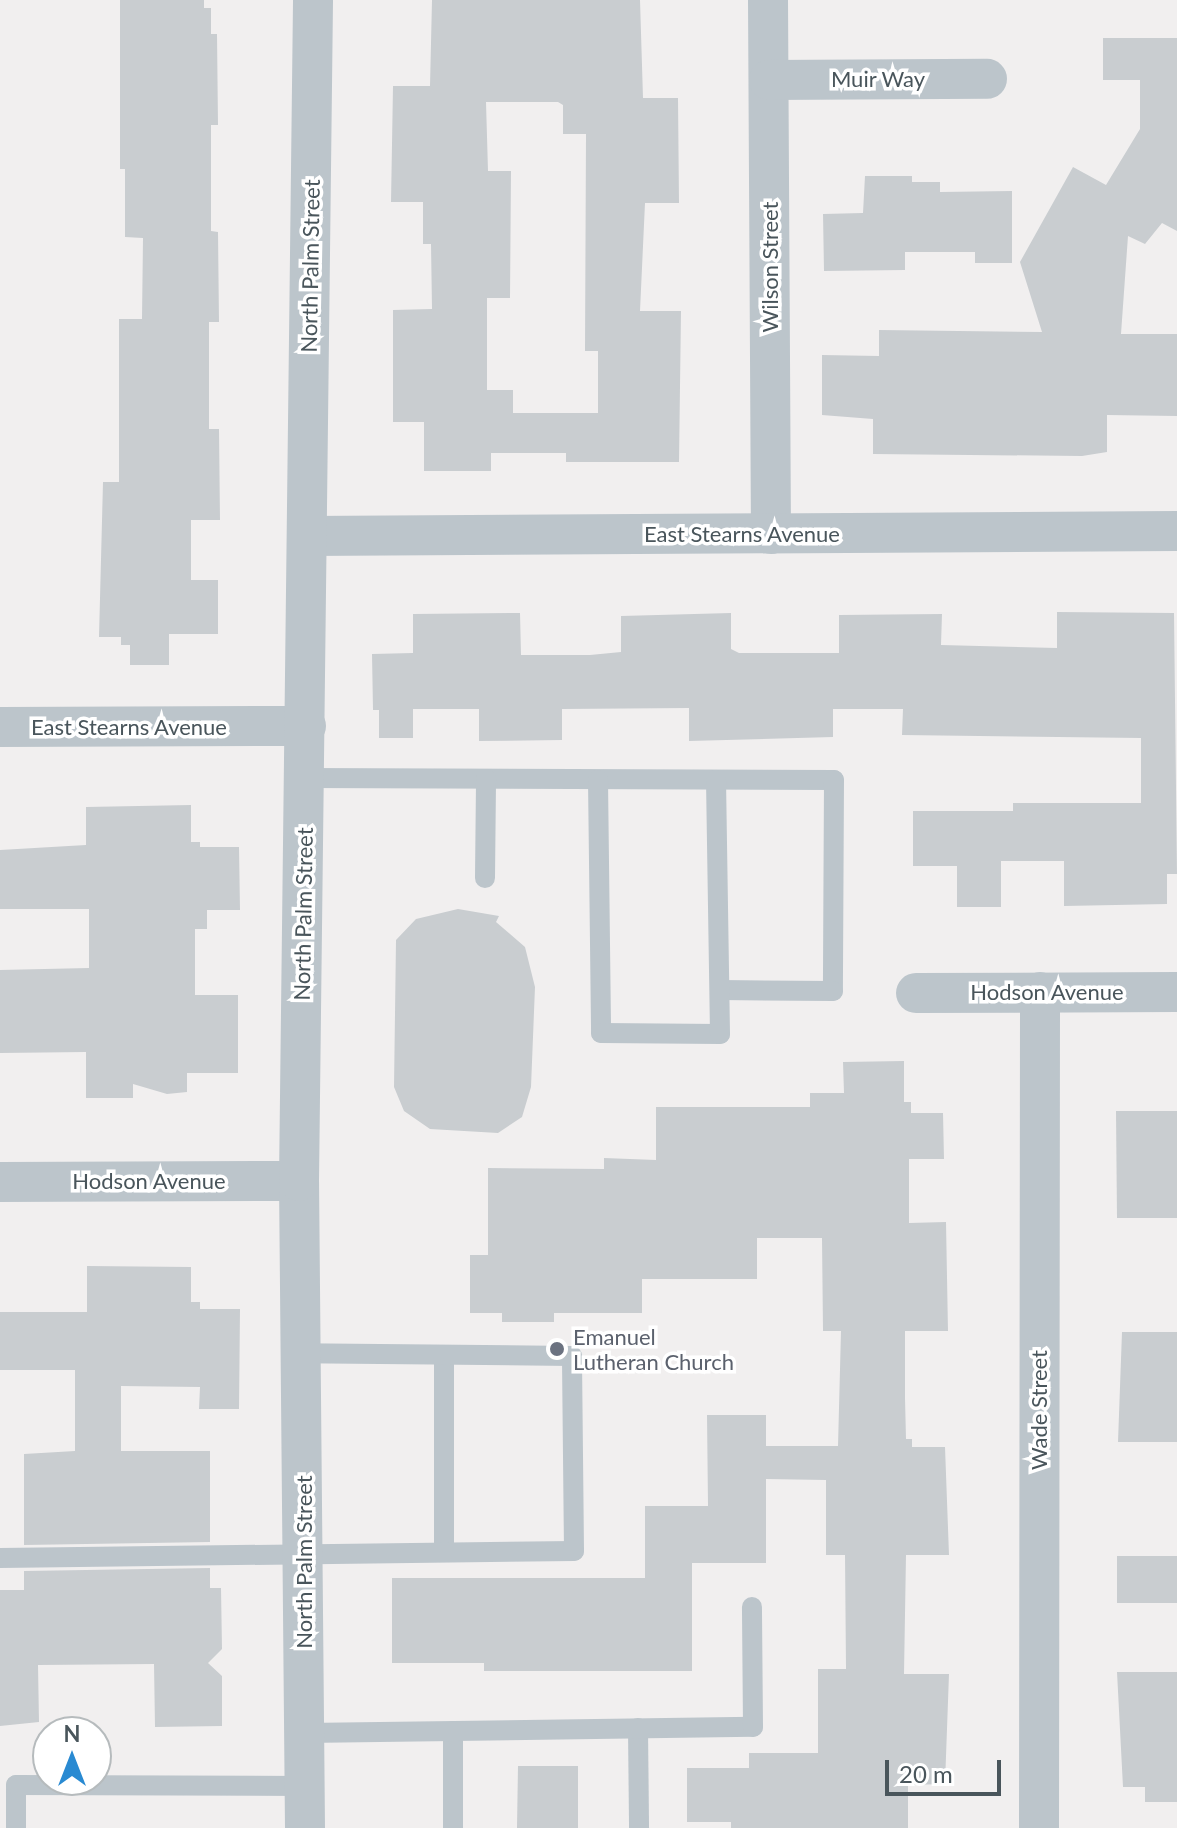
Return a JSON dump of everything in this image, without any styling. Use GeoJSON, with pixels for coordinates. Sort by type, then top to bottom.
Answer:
{"type":"FeatureCollection","features":[{"type":"Feature","properties":{"kind":"street","name":"North Palm Street"},"geometry":{"type":"LineString","coordinates":[[305,1828],[305,1553],[299,1181],[313,0]]}},
{"type":"Feature","properties":{"kind":"street","name":"Wilson Street"},"geometry":{"type":"LineString","coordinates":[[768,0],[771,534]]}},
{"type":"Feature","properties":{"kind":"street","name":"Muir Way"},"geometry":{"type":"LineString","coordinates":[[769,80],[987,79]]}},
{"type":"Feature","properties":{"kind":"street","name":"East Stearns Avenue"},"geometry":{"type":"LineString","coordinates":[[307,536],[1177,531]]}},
{"type":"Feature","properties":{"kind":"street","name":"East Stearns Avenue"},"geometry":{"type":"LineString","coordinates":[[0,727],[306,726]]}},
{"type":"Feature","properties":{"kind":"street","name":"Wade Street"},"geometry":{"type":"LineString","coordinates":[[1039,1828],[1040,992]]}},
{"type":"Feature","properties":{"kind":"street","name":"Hodson Avenue"},"geometry":{"type":"LineString","coordinates":[[916,993],[1177,992]]}},
{"type":"Feature","properties":{"kind":"street","name":"Hodson Avenue"},"geometry":{"type":"LineString","coordinates":[[0,1182],[299,1181]]}},
{"type":"Feature","properties":{"kind":"lane"},"geometry":{"type":"LineString","coordinates":[[305,778],[834,780],[833,991],[720,990]]}},
{"type":"Feature","properties":{"kind":"lane"},"geometry":{"type":"LineString","coordinates":[[485,878],[486,779]]}},
{"type":"Feature","properties":{"kind":"lane"},"geometry":{"type":"LineString","coordinates":[[598,780],[601,1033],[720,1034],[716,780]]}},
{"type":"Feature","properties":{"kind":"lane"},"geometry":{"type":"LineString","coordinates":[[0,1558],[574,1551],[572,1356],[302,1353]]}},
{"type":"Feature","properties":{"kind":"lane"},"geometry":{"type":"LineString","coordinates":[[444,1355],[444,1551]]}},
{"type":"Feature","properties":{"kind":"lane"},"geometry":{"type":"LineString","coordinates":[[305,1733],[753,1727],[752,1607]]}},
{"type":"Feature","properties":{"kind":"lane"},"geometry":{"type":"LineString","coordinates":[[638,1728],[639,1828]]}},
{"type":"Feature","properties":{"kind":"lane"},"geometry":{"type":"LineString","coordinates":[[453,1731],[453,1828]]}},
{"type":"Feature","properties":{"kind":"lane"},"geometry":{"type":"LineString","coordinates":[[16,1828],[16,1785],[305,1786]]}},
{"type":"Feature","properties":{"kind":"building"},"geometry":{"type":"Polygon","coordinates":[[[120,0],[204,0],[204,8],[211,8],[211,34],[217,34],[218,125],[211,125],[211,231],[218,232],[219,322],[209,322],[209,429],[219,429],[220,520],[191,520],[191,580],[218,580],[218,634],[169,634],[169,665],[130,665],[130,645],[121,645],[121,637],[99,637],[103,482],[119,482],[119,319],[142,319],[143,238],[125,237],[125,169],[120,169],[120,0]]]}},
{"type":"Feature","properties":{"kind":"building"},"geometry":{"type":"Polygon","coordinates":[[[432,0],[640,0],[643,98],[678,98],[679,203],[645,203],[640,311],[681,311],[679,462],[566,462],[566,453],[491,453],[491,471],[424,471],[424,422],[393,422],[393,310],[432,309],[431,244],[423,244],[423,202],[391,202],[393,86],[430,86],[432,0]],[[486,102],[488,171],[511,171],[510,298],[487,298],[487,390],[513,390],[513,413],[598,413],[598,351],[585,351],[586,134],[563,134],[563,105],[558,102],[486,102]]]}},
{"type":"Feature","properties":{"kind":"building"},"geometry":{"type":"Polygon","coordinates":[[[1103,38],[1177,38],[1177,231],[1162,223],[1145,244],[1128,236],[1121,334],[1177,334],[1177,416],[1107,415],[1107,452],[1082,456],[873,454],[873,419],[822,415],[822,355],[879,356],[879,330],[1042,332],[1020,262],[1073,167],[1106,185],[1140,129],[1140,80],[1103,80],[1103,38]]]}},
{"type":"Feature","properties":{"kind":"building"},"geometry":{"type":"Polygon","coordinates":[[[865,176],[912,176],[912,182],[940,182],[940,192],[1012,191],[1012,263],[975,263],[975,252],[905,252],[905,270],[824,271],[823,214],[863,213],[865,176]]]}},
{"type":"Feature","properties":{"kind":"building"},"geometry":{"type":"Polygon","coordinates":[[[1057,612],[1174,613],[1177,874],[1167,874],[1167,904],[1064,906],[1064,861],[1001,861],[1001,907],[957,907],[957,866],[913,866],[913,811],[1013,811],[1013,803],[1141,803],[1141,738],[902,735],[903,709],[833,709],[833,737],[689,741],[689,708],[562,709],[562,740],[479,741],[479,709],[413,709],[413,738],[379,738],[379,710],[373,710],[372,654],[413,653],[413,614],[520,613],[521,655],[590,655],[621,652],[621,616],[731,613],[731,649],[739,653],[839,653],[839,615],[942,614],[941,645],[1057,648],[1057,612]]]}},
{"type":"Feature","properties":{"kind":"building"},"geometry":{"type":"Polygon","coordinates":[[[191,805],[191,842],[200,842],[200,847],[239,847],[240,910],[207,910],[207,929],[195,929],[195,995],[238,995],[238,1073],[187,1073],[187,1092],[167,1094],[133,1084],[133,1098],[86,1098],[86,1052],[0,1053],[0,970],[89,968],[89,909],[0,909],[0,850],[86,845],[86,807],[191,805]]]}},
{"type":"Feature","properties":{"kind":"building"},"geometry":{"type":"Polygon","coordinates":[[[458,909],[499,916],[496,922],[525,947],[535,987],[531,1087],[522,1117],[498,1133],[430,1129],[404,1111],[394,1087],[396,940],[416,919],[458,909]]]}},
{"type":"Feature","properties":{"kind":"building"},"geometry":{"type":"Polygon","coordinates":[[[904,1061],[904,1102],[911,1102],[911,1113],[943,1113],[944,1159],[909,1159],[909,1223],[946,1222],[948,1331],[905,1331],[905,1398],[906,1439],[912,1439],[912,1447],[945,1447],[949,1555],[906,1555],[904,1674],[949,1674],[945,1784],[908,1785],[908,1828],[731,1828],[731,1822],[687,1822],[687,1768],[749,1768],[749,1753],[818,1753],[818,1669],[846,1669],[845,1555],[826,1555],[826,1480],[766,1479],[766,1563],[692,1563],[692,1671],[484,1671],[484,1663],[392,1663],[392,1578],[645,1578],[645,1506],[708,1506],[707,1415],[766,1415],[766,1446],[838,1446],[841,1331],[823,1331],[822,1238],[757,1238],[757,1279],[642,1279],[642,1313],[554,1313],[554,1322],[502,1322],[502,1313],[470,1313],[470,1255],[488,1255],[488,1168],[604,1169],[604,1158],[656,1160],[656,1107],[810,1107],[810,1093],[844,1093],[843,1062],[904,1061]]]}},
{"type":"Feature","properties":{"kind":"building"},"geometry":{"type":"Polygon","coordinates":[[[1116,1111],[1177,1111],[1177,1218],[1117,1218],[1116,1111]]]}},
{"type":"Feature","properties":{"kind":"building"},"geometry":{"type":"Polygon","coordinates":[[[87,1266],[191,1267],[191,1302],[200,1302],[200,1309],[240,1309],[239,1409],[199,1409],[200,1387],[121,1386],[121,1451],[210,1451],[210,1542],[24,1545],[24,1454],[75,1451],[75,1370],[0,1370],[0,1312],[87,1312],[87,1266]]]}},
{"type":"Feature","properties":{"kind":"building"},"geometry":{"type":"Polygon","coordinates":[[[1122,1332],[1177,1332],[1177,1442],[1118,1442],[1122,1332]]]}},
{"type":"Feature","properties":{"kind":"building"},"geometry":{"type":"Polygon","coordinates":[[[1117,1556],[1177,1556],[1177,1603],[1117,1603],[1117,1556]]]}},
{"type":"Feature","properties":{"kind":"building"},"geometry":{"type":"Polygon","coordinates":[[[210,1568],[210,1588],[221,1588],[222,1649],[208,1663],[222,1676],[222,1726],[155,1727],[154,1664],[38,1665],[39,1716],[32,1716],[32,1723],[0,1726],[0,1590],[24,1590],[24,1571],[210,1568]]]}},
{"type":"Feature","properties":{"kind":"building"},"geometry":{"type":"Polygon","coordinates":[[[1117,1672],[1177,1672],[1177,1802],[1145,1802],[1145,1787],[1123,1787],[1117,1672]]]}},
{"type":"Feature","properties":{"kind":"building"},"geometry":{"type":"Polygon","coordinates":[[[518,1766],[578,1766],[578,1828],[517,1828],[518,1766]]]}},
{"type":"Feature","properties":{"kind":"place","name":"Emanuel Lutheran Church"},"geometry":{"type":"Point","coordinates":[557,1349]}}]}
